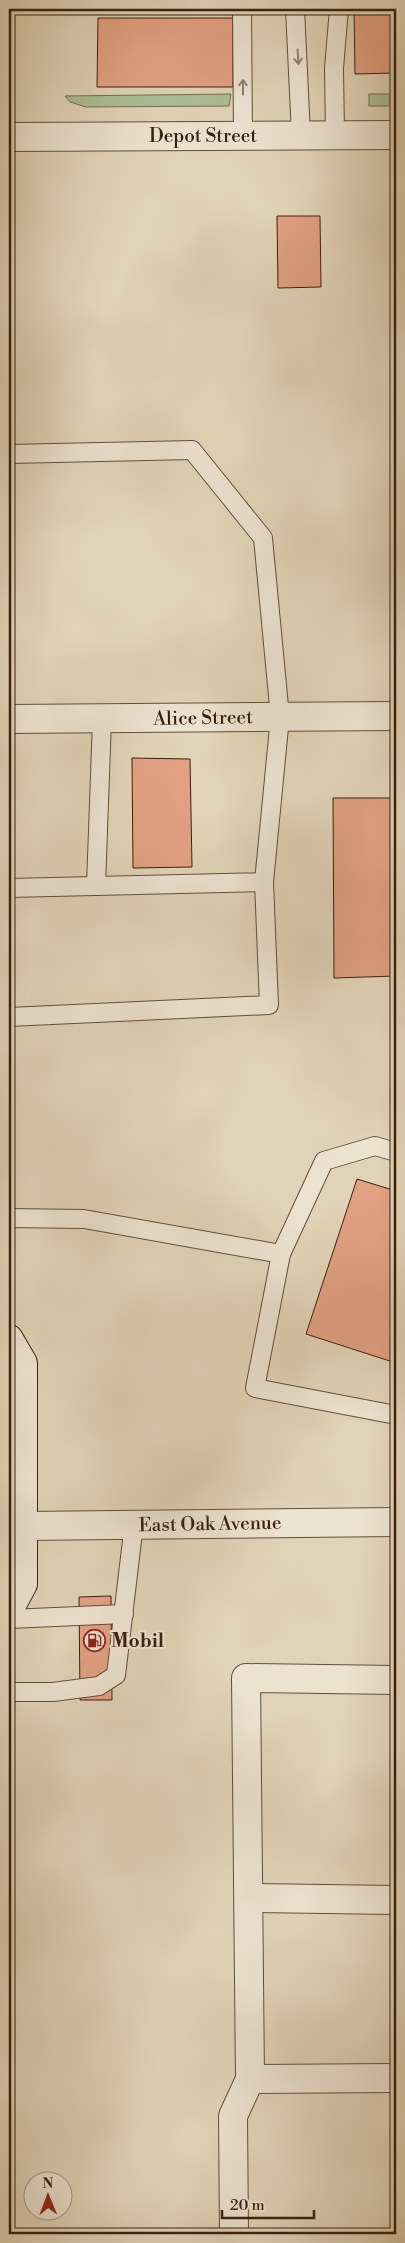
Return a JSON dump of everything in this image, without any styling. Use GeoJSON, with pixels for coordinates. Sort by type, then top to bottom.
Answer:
{"type":"FeatureCollection","features":[{"type":"Feature","properties":{"kind":"street","name":"Depot Street"},"geometry":{"type":"LineString","coordinates":[[9,138],[396,135]]}},
{"type":"Feature","properties":{"kind":"street","name":"Alice Street"},"geometry":{"type":"LineString","coordinates":[[9,720],[396,716]]}},
{"type":"Feature","properties":{"kind":"street"},"geometry":{"type":"LineString","coordinates":[[9,1339],[23,1363],[23,1584],[9,1610]]}},
{"type":"Feature","properties":{"kind":"street","name":"East Oak Avenue"},"geometry":{"type":"LineString","coordinates":[[23,1526],[396,1522]]}},
{"type":"Feature","properties":{"kind":"street"},"geometry":{"type":"LineString","coordinates":[[234,2234],[233,2116],[250,2079],[246,1678],[396,1680]]}},
{"type":"Feature","properties":{"kind":"street"},"geometry":{"type":"LineString","coordinates":[[248,1898],[396,1900]]}},
{"type":"Feature","properties":{"kind":"street"},"geometry":{"type":"LineString","coordinates":[[250,2079],[396,2078]]}},
{"type":"Feature","properties":{"kind":"lane"},"geometry":{"type":"LineString","coordinates":[[242,9],[243,136]]}},
{"type":"Feature","properties":{"kind":"lane"},"geometry":{"type":"LineString","coordinates":[[296,9],[301,135]]}},
{"type":"Feature","properties":{"kind":"lane"},"geometry":{"type":"LineString","coordinates":[[335,135],[334,68],[339,9]]}},
{"type":"Feature","properties":{"kind":"lane"},"geometry":{"type":"LineString","coordinates":[[9,454],[192,450],[263,538],[280,717],[264,882],[269,1005],[9,1017]]}},
{"type":"Feature","properties":{"kind":"lane"},"geometry":{"type":"LineString","coordinates":[[96,886],[102,719]]}},
{"type":"Feature","properties":{"kind":"lane"},"geometry":{"type":"LineString","coordinates":[[9,888],[264,882]]}},
{"type":"Feature","properties":{"kind":"lane"},"geometry":{"type":"LineString","coordinates":[[396,1152],[375,1146],[324,1161],[281,1254],[255,1388],[396,1415]]}},
{"type":"Feature","properties":{"kind":"lane"},"geometry":{"type":"LineString","coordinates":[[9,1218],[84,1219],[281,1254]]}},
{"type":"Feature","properties":{"kind":"lane"},"geometry":{"type":"LineString","coordinates":[[9,1692],[53,1692],[99,1686],[116,1675],[134,1524]]}},
{"type":"Feature","properties":{"kind":"lane"},"geometry":{"type":"LineString","coordinates":[[9,1619],[124,1614]]}},
{"type":"Feature","properties":{"kind":"green space"},"geometry":{"type":"Polygon","coordinates":[[[231,94],[229,106],[86,107],[70,102],[65,96],[231,94]]]}},
{"type":"Feature","properties":{"kind":"green space"},"geometry":{"type":"Polygon","coordinates":[[[369,94],[396,94],[396,106],[369,106],[369,94]]]}},
{"type":"Feature","properties":{"kind":"building"},"geometry":{"type":"Polygon","coordinates":[[[354,9],[396,9],[396,73],[355,74],[354,9]]]}},
{"type":"Feature","properties":{"kind":"building"},"geometry":{"type":"Polygon","coordinates":[[[98,18],[233,18],[233,87],[97,87],[98,18]]]}},
{"type":"Feature","properties":{"kind":"building"},"geometry":{"type":"Polygon","coordinates":[[[277,216],[320,216],[321,287],[278,288],[277,216]]]}},
{"type":"Feature","properties":{"kind":"building"},"geometry":{"type":"Polygon","coordinates":[[[132,758],[190,759],[192,867],[133,868],[132,758]]]}},
{"type":"Feature","properties":{"kind":"building"},"geometry":{"type":"Polygon","coordinates":[[[333,798],[396,798],[396,976],[334,978],[333,798]]]}},
{"type":"Feature","properties":{"kind":"building"},"geometry":{"type":"Polygon","coordinates":[[[357,1179],[396,1191],[396,1363],[306,1334],[357,1179]]]}},
{"type":"Feature","properties":{"kind":"building"},"geometry":{"type":"Polygon","coordinates":[[[111,1596],[112,1700],[80,1700],[79,1597],[111,1596]]]}},
{"type":"Feature","properties":{"kind":"place","name":"Mobil"},"geometry":{"type":"Point","coordinates":[95,1641]}}]}
